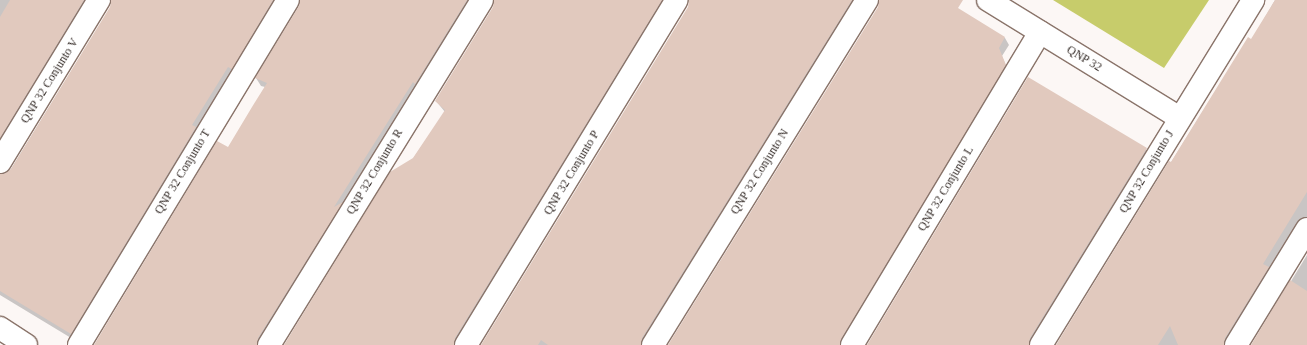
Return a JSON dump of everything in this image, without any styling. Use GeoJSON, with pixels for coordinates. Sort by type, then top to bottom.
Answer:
{"type":"FeatureCollection","features":[{"type":"Feature","properties":{"kind":"street","name":"QNP 32 Conjunto V"},"geometry":{"type":"LineString","coordinates":[[0,162],[99,0]]}},
{"type":"Feature","properties":{"kind":"street","name":"QNP 32 Conjunto T"},"geometry":{"type":"LineString","coordinates":[[79,345],[288,0]]}},
{"type":"Feature","properties":{"kind":"street","name":"QNP 32 Conjunto R"},"geometry":{"type":"LineString","coordinates":[[269,345],[482,0]]}},
{"type":"Feature","properties":{"kind":"street","name":"QNP 32 Conjunto P"},"geometry":{"type":"LineString","coordinates":[[466,345],[677,0]]}},
{"type":"Feature","properties":{"kind":"street","name":"QNP 32 Conjunto N"},"geometry":{"type":"LineString","coordinates":[[652,345],[867,0]]}},
{"type":"Feature","properties":{"kind":"street","name":"QNP 32"},"geometry":{"type":"LineString","coordinates":[[988,0],[1180,118]]}},
{"type":"Feature","properties":{"kind":"street","name":"QNP 32 Conjunto J"},"geometry":{"type":"LineString","coordinates":[[1041,345],[1253,0]]}},
{"type":"Feature","properties":{"kind":"street","name":"QNP 32 Conjunto L"},"geometry":{"type":"LineString","coordinates":[[852,345],[1040,32]]}},
{"type":"Feature","properties":{"kind":"street"},"geometry":{"type":"LineString","coordinates":[[1236,345],[1307,229]]}},
{"type":"Feature","properties":{"kind":"street"},"geometry":{"type":"LineString","coordinates":[[0,328],[26,345]]}},
{"type":"Feature","properties":{"kind":"green space"},"geometry":{"type":"Polygon","coordinates":[[[1053,0],[1209,0],[1164,68],[1053,0]]]}},
{"type":"Feature","properties":{"kind":"building"},"geometry":{"type":"Polygon","coordinates":[[[10,0],[84,0],[0,138],[0,17],[10,0]]]}},
{"type":"Feature","properties":{"kind":"building"},"geometry":{"type":"Polygon","coordinates":[[[111,0],[273,0],[232,69],[228,67],[192,125],[196,127],[71,334],[0,291],[0,174],[6,173],[11,169],[110,7],[111,0]]]}},
{"type":"Feature","properties":{"kind":"building"},"geometry":{"type":"Polygon","coordinates":[[[300,0],[467,0],[415,84],[413,82],[334,207],[343,202],[258,338],[257,345],[94,345],[217,141],[228,147],[267,83],[255,78],[299,6],[300,0]]]}},
{"type":"Feature","properties":{"kind":"building"},"geometry":{"type":"Polygon","coordinates":[[[494,0],[662,0],[455,338],[454,345],[284,345],[390,172],[413,158],[445,110],[435,101],[493,7],[494,0]]]}},
{"type":"Feature","properties":{"kind":"building"},"geometry":{"type":"Polygon","coordinates":[[[689,0],[852,0],[642,338],[641,345],[548,345],[541,340],[538,345],[481,345],[688,7],[689,0]]]}},
{"type":"Feature","properties":{"kind":"building"},"geometry":{"type":"Polygon","coordinates":[[[879,0],[963,0],[958,8],[1005,37],[999,48],[1006,65],[841,339],[840,345],[668,345],[878,7],[879,0]]]}},
{"type":"Feature","properties":{"kind":"building"},"geometry":{"type":"Polygon","coordinates":[[[1275,0],[1307,0],[1307,192],[1263,264],[1269,267],[1225,338],[1224,345],[1178,345],[1170,326],[1158,345],[1056,345],[1169,161],[1171,162],[1248,37],[1251,39],[1275,0]]]}},
{"type":"Feature","properties":{"kind":"building"},"geometry":{"type":"Polygon","coordinates":[[[1028,77],[1147,148],[1030,338],[1029,345],[867,345],[1028,77]]]}},
{"type":"Feature","properties":{"kind":"building"},"geometry":{"type":"Polygon","coordinates":[[[1290,280],[1307,291],[1307,345],[1251,345],[1290,280]]]}}]}
